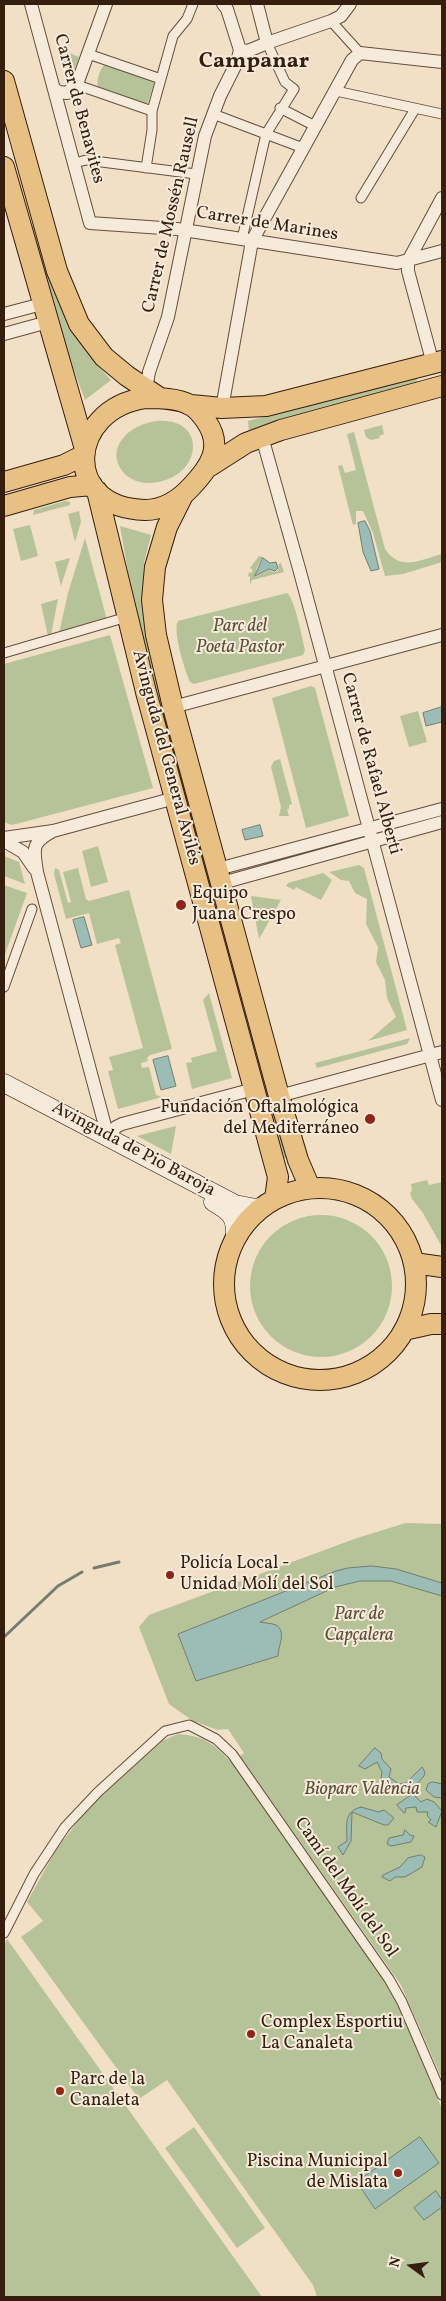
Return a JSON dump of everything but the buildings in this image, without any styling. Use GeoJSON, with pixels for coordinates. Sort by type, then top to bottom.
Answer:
{"type":"FeatureCollection","features":[{"type":"Feature","properties":{"kind":"main road"},"geometry":{"type":"LineString","coordinates":[[4,81],[57,272],[79,324],[104,357],[153,394],[191,405],[252,408],[288,402],[438,363]]}},
{"type":"Feature","properties":{"kind":"main road"},"geometry":{"type":"LineString","coordinates":[[4,124],[19,172],[31,180]]}},
{"type":"Feature","properties":{"kind":"main road"},"geometry":{"type":"LineString","coordinates":[[4,167],[84,452],[86,474],[94,488],[122,506],[144,510],[157,509],[182,497],[210,466],[243,445],[262,437],[442,390]]}},
{"type":"Feature","properties":{"kind":"main road"},"geometry":{"type":"LineString","coordinates":[[4,482],[64,465],[84,452],[94,428],[116,407],[125,402],[153,394]]}},
{"type":"Feature","properties":{"kind":"main road"},"geometry":{"type":"LineString","coordinates":[[191,405],[202,415],[214,438],[214,452],[210,466]]}},
{"type":"Feature","properties":{"kind":"main road"},"geometry":{"type":"LineString","coordinates":[[4,506],[70,487],[94,488]]}},
{"type":"Feature","properties":{"kind":"main road","name":"Avinguda del General Avilés"},"geometry":{"type":"LineString","coordinates":[[94,488],[175,798],[278,1177],[270,1203]]}},
{"type":"Feature","properties":{"kind":"main road","name":"Avinguda del General Avilés"},"geometry":{"type":"LineString","coordinates":[[182,497],[163,535],[155,568],[152,600],[156,635],[173,707],[279,1096],[298,1160],[310,1188]]}},
{"type":"Feature","properties":{"kind":"main road","name":"Avinguda de Pio Baroja"},"geometry":{"type":"LineString","coordinates":[[4,1083],[235,1204],[256,1208],[270,1203]]}},
{"type":"Feature","properties":{"kind":"main road","name":"Avinguda de Pio Baroja"},"geometry":{"type":"LineString","coordinates":[[4,1094],[230,1213],[234,1220],[235,1240]]}},
{"type":"Feature","properties":{"kind":"main road"},"geometry":{"type":"LineString","coordinates":[[310,1188],[352,1193],[376,1206],[387,1215],[400,1231],[414,1263],[416,1294],[413,1310],[404,1330],[396,1343],[381,1358],[363,1371],[349,1376],[320,1381],[306,1380],[278,1371],[254,1354],[244,1344],[230,1318],[224,1289],[227,1260],[235,1240],[248,1221],[270,1203],[292,1192],[310,1188]]}},
{"type":"Feature","properties":{"kind":"main road"},"geometry":{"type":"LineString","coordinates":[[414,1263],[442,1268]]}},
{"type":"Feature","properties":{"kind":"main road"},"geometry":{"type":"LineString","coordinates":[[404,1330],[431,1324],[442,1324]]}},
{"type":"Feature","properties":{"kind":"street","name":"Carrer de Benavites"},"geometry":{"type":"LineString","coordinates":[[31,4],[90,223]]}},
{"type":"Feature","properties":{"kind":"street"},"geometry":{"type":"LineString","coordinates":[[54,89],[67,94],[77,84],[106,4]]}},
{"type":"Feature","properties":{"kind":"street"},"geometry":{"type":"LineString","coordinates":[[146,168],[152,111],[161,79],[174,36],[187,19],[193,4]]}},
{"type":"Feature","properties":{"kind":"street"},"geometry":{"type":"LineString","coordinates":[[223,4],[227,9],[240,50],[245,52],[267,42],[331,21],[341,16],[350,4]]}},
{"type":"Feature","properties":{"kind":"street"},"geometry":{"type":"LineString","coordinates":[[222,408],[248,256],[247,240],[266,134],[280,108],[294,89],[285,82],[267,42],[257,4]]}},
{"type":"Feature","properties":{"kind":"street"},"geometry":{"type":"LineString","coordinates":[[331,21],[360,53],[442,62]]}},
{"type":"Feature","properties":{"kind":"street","name":"Carrer de Mossén Rausell"},"geometry":{"type":"LineString","coordinates":[[153,394],[149,372],[168,317],[196,174],[213,114],[240,50]]}},
{"type":"Feature","properties":{"kind":"street"},"geometry":{"type":"LineString","coordinates":[[247,240],[336,91],[352,60],[360,53]]}},
{"type":"Feature","properties":{"kind":"street"},"geometry":{"type":"LineString","coordinates":[[94,56],[161,79]]}},
{"type":"Feature","properties":{"kind":"street"},"geometry":{"type":"LineString","coordinates":[[83,87],[152,111]]}},
{"type":"Feature","properties":{"kind":"street"},"geometry":{"type":"LineString","coordinates":[[336,91],[442,114]]}},
{"type":"Feature","properties":{"kind":"street"},"geometry":{"type":"LineString","coordinates":[[280,108],[315,126]]}},
{"type":"Feature","properties":{"kind":"street"},"geometry":{"type":"LineString","coordinates":[[361,198],[415,109]]}},
{"type":"Feature","properties":{"kind":"street"},"geometry":{"type":"LineString","coordinates":[[213,114],[302,148]]}},
{"type":"Feature","properties":{"kind":"street"},"geometry":{"type":"LineString","coordinates":[[75,163],[86,160],[196,174]]}},
{"type":"Feature","properties":{"kind":"street"},"geometry":{"type":"LineString","coordinates":[[438,363],[408,271],[408,261],[442,198]]}},
{"type":"Feature","properties":{"kind":"street","name":"Carrer de Marines"},"geometry":{"type":"LineString","coordinates":[[90,223],[186,230],[396,263],[442,251]]}},
{"type":"Feature","properties":{"kind":"street"},"geometry":{"type":"LineString","coordinates":[[4,314],[45,313]]}},
{"type":"Feature","properties":{"kind":"street"},"geometry":{"type":"LineString","coordinates":[[4,334],[45,313]]}},
{"type":"Feature","properties":{"kind":"street","name":"Carrer de Rafael Alberti"},"geometry":{"type":"LineString","coordinates":[[262,437],[271,464],[371,835],[436,1053],[442,1100]]}},
{"type":"Feature","properties":{"kind":"street"},"geometry":{"type":"LineString","coordinates":[[4,653],[127,617]]}},
{"type":"Feature","properties":{"kind":"street"},"geometry":{"type":"LineString","coordinates":[[173,707],[442,635]]}},
{"type":"Feature","properties":{"kind":"street"},"geometry":{"type":"LineString","coordinates":[[4,840],[53,831],[175,798]]}},
{"type":"Feature","properties":{"kind":"street"},"geometry":{"type":"LineString","coordinates":[[371,835],[442,809]]}},
{"type":"Feature","properties":{"kind":"street"},"geometry":{"type":"LineString","coordinates":[[220,876],[371,835],[442,822]]}},
{"type":"Feature","properties":{"kind":"street"},"geometry":{"type":"LineString","coordinates":[[53,831],[41,837],[34,848],[36,872],[108,1137]]}},
{"type":"Feature","properties":{"kind":"street"},"geometry":{"type":"LineString","coordinates":[[4,840],[23,852],[36,872]]}},
{"type":"Feature","properties":{"kind":"street"},"geometry":{"type":"LineString","coordinates":[[4,987],[32,910]]}},
{"type":"Feature","properties":{"kind":"street"},"geometry":{"type":"LineString","coordinates":[[279,1096],[436,1053]]}},
{"type":"Feature","properties":{"kind":"street"},"geometry":{"type":"LineString","coordinates":[[108,1137],[116,1127],[122,1124],[254,1089]]}},
{"type":"Feature","properties":{"kind":"street","name":"Camí del Molí del Sol"},"geometry":{"type":"LineString","coordinates":[[4,1933],[34,1874],[66,1826],[98,1792],[165,1731],[189,1725],[216,1739],[232,1754],[389,1980],[402,2002],[442,2095]]}},
{"type":"Feature","properties":{"kind":"green space"},"geometry":{"type":"Polygon","coordinates":[[[62,50],[79,57],[69,83],[60,51],[62,50]]]}},
{"type":"Feature","properties":{"kind":"green space"},"geometry":{"type":"Polygon","coordinates":[[[106,64],[153,80],[154,84],[148,102],[145,104],[98,88],[99,74],[106,64]]]}},
{"type":"Feature","properties":{"kind":"green space"},"geometry":{"type":"Polygon","coordinates":[[[29,220],[40,238],[70,327],[90,357],[111,380],[85,400],[59,330],[29,220]]]}},
{"type":"Feature","properties":{"kind":"green space"},"geometry":{"type":"Polygon","coordinates":[[[416,377],[418,385],[249,432],[248,421],[416,377]]]}},
{"type":"Feature","properties":{"kind":"green space"},"geometry":{"type":"Polygon","coordinates":[[[156,421],[173,422],[185,428],[192,438],[193,450],[189,462],[180,472],[166,480],[148,483],[139,482],[124,473],[120,467],[117,460],[119,444],[132,430],[156,421]]]}},
{"type":"Feature","properties":{"kind":"green space"},"geometry":{"type":"Polygon","coordinates":[[[382,425],[384,434],[379,436],[380,438],[371,440],[366,437],[364,430],[382,425]]]}},
{"type":"Feature","properties":{"kind":"green space"},"geometry":{"type":"Polygon","coordinates":[[[354,432],[385,549],[391,556],[404,562],[418,561],[442,554],[442,562],[403,574],[385,576],[373,533],[363,511],[356,511],[356,524],[353,525],[338,466],[342,465],[345,473],[356,470],[347,434],[354,432]]]}},
{"type":"Feature","properties":{"kind":"green space"},"geometry":{"type":"Polygon","coordinates":[[[65,501],[70,502],[70,505],[33,515],[34,510],[65,501]]]}},
{"type":"Feature","properties":{"kind":"green space"},"geometry":{"type":"Polygon","coordinates":[[[79,511],[81,522],[75,542],[68,514],[79,511]]]}},
{"type":"Feature","properties":{"kind":"green space"},"geometry":{"type":"Polygon","coordinates":[[[30,525],[38,556],[21,561],[13,529],[30,525]]]}},
{"type":"Feature","properties":{"kind":"green space"},"geometry":{"type":"Polygon","coordinates":[[[120,526],[151,535],[144,562],[144,607],[219,900],[213,901],[135,612],[120,526]]]}},
{"type":"Feature","properties":{"kind":"green space"},"geometry":{"type":"Polygon","coordinates":[[[85,538],[107,620],[59,633],[68,593],[85,538]]]}},
{"type":"Feature","properties":{"kind":"green space"},"geometry":{"type":"Polygon","coordinates":[[[259,556],[263,557],[257,567],[255,577],[269,570],[278,571],[279,564],[281,563],[284,572],[252,580],[250,585],[250,577],[248,576],[249,572],[252,573],[252,569],[250,568],[259,556]]]}},
{"type":"Feature","properties":{"kind":"green space"},"geometry":{"type":"Polygon","coordinates":[[[70,558],[61,586],[55,562],[70,558]]]}},
{"type":"Feature","properties":{"kind":"green space","name":"Parc del Poeta Pastor"},"geometry":{"type":"Polygon","coordinates":[[[287,593],[293,603],[298,619],[305,650],[303,655],[194,684],[190,682],[178,641],[178,621],[287,593]]]}},
{"type":"Feature","properties":{"kind":"green space"},"geometry":{"type":"Polygon","coordinates":[[[58,599],[51,635],[48,636],[41,604],[58,599]]]}},
{"type":"Feature","properties":{"kind":"green space"},"geometry":{"type":"Polygon","coordinates":[[[110,635],[153,788],[12,825],[4,822],[4,664],[110,635]]]}},
{"type":"Feature","properties":{"kind":"green space"},"geometry":{"type":"Polygon","coordinates":[[[311,686],[315,688],[349,816],[306,828],[272,698],[311,686]]]}},
{"type":"Feature","properties":{"kind":"green space"},"geometry":{"type":"Polygon","coordinates":[[[418,711],[427,742],[409,747],[400,716],[418,711]]]}},
{"type":"Feature","properties":{"kind":"green space"},"geometry":{"type":"Polygon","coordinates":[[[280,759],[292,804],[287,809],[289,816],[279,816],[281,807],[271,767],[274,761],[280,759]]]}},
{"type":"Feature","properties":{"kind":"green space"},"geometry":{"type":"Polygon","coordinates":[[[98,846],[108,882],[91,887],[82,851],[98,846]]]}},
{"type":"Feature","properties":{"kind":"green space"},"geometry":{"type":"Polygon","coordinates":[[[4,856],[19,862],[25,884],[4,876],[4,856]]]}},
{"type":"Feature","properties":{"kind":"green space"},"geometry":{"type":"Polygon","coordinates":[[[359,865],[364,868],[407,1030],[368,1041],[396,1017],[387,998],[385,980],[376,962],[378,947],[366,924],[367,899],[355,893],[349,881],[341,880],[329,872],[359,865]]]}},
{"type":"Feature","properties":{"kind":"green space"},"geometry":{"type":"Polygon","coordinates":[[[55,868],[59,870],[68,903],[71,902],[63,872],[78,868],[86,899],[89,901],[129,890],[172,1049],[150,1055],[147,1058],[148,1061],[141,1063],[142,1068],[149,1067],[156,1095],[162,1097],[118,1109],[108,1071],[113,1070],[109,1057],[143,1048],[115,945],[121,943],[119,938],[97,944],[89,913],[66,919],[54,874],[55,868]]]}},
{"type":"Feature","properties":{"kind":"green space"},"geometry":{"type":"Polygon","coordinates":[[[323,873],[332,880],[321,900],[296,887],[294,890],[286,886],[288,883],[323,873]]]}},
{"type":"Feature","properties":{"kind":"green space"},"geometry":{"type":"Polygon","coordinates":[[[4,885],[27,893],[4,957],[4,885]]]}},
{"type":"Feature","properties":{"kind":"green space"},"geometry":{"type":"Polygon","coordinates":[[[251,896],[281,900],[259,939],[251,896]]]}},
{"type":"Feature","properties":{"kind":"green space"},"geometry":{"type":"Polygon","coordinates":[[[221,909],[289,1157],[283,1159],[216,911],[221,909]]]}},
{"type":"Feature","properties":{"kind":"green space"},"geometry":{"type":"Polygon","coordinates":[[[209,993],[232,1078],[192,1089],[186,1063],[192,1062],[191,1058],[217,1051],[203,1000],[209,993]]]}},
{"type":"Feature","properties":{"kind":"green space"},"geometry":{"type":"Polygon","coordinates":[[[410,1038],[407,1044],[317,1068],[315,1063],[410,1038]]]}},
{"type":"Feature","properties":{"kind":"green space"},"geometry":{"type":"Polygon","coordinates":[[[176,1126],[171,1154],[137,1136],[176,1126]]]}},
{"type":"Feature","properties":{"kind":"green space"},"geometry":{"type":"Polygon","coordinates":[[[427,1180],[429,1185],[442,1182],[442,1247],[423,1213],[412,1199],[410,1192],[412,1191],[411,1184],[427,1180]]]}},
{"type":"Feature","properties":{"kind":"green space"},"geometry":{"type":"Polygon","coordinates":[[[321,1215],[335,1216],[348,1220],[371,1236],[387,1259],[391,1272],[391,1300],[387,1313],[371,1336],[348,1352],[335,1356],[321,1357],[307,1356],[294,1352],[271,1336],[255,1313],[251,1300],[250,1286],[251,1272],[255,1259],[271,1236],[294,1220],[307,1216],[321,1215]]]}},
{"type":"Feature","properties":{"kind":"green space"},"geometry":{"type":"Polygon","coordinates":[[[406,1523],[442,1524],[442,2079],[401,1985],[240,1756],[244,1753],[228,1729],[218,1730],[193,1721],[169,1704],[139,1627],[149,1615],[357,1538],[406,1523]]]}},
{"type":"Feature","properties":{"kind":"green space","name":"Complex Esportiu La Canaleta"},"geometry":{"type":"Polygon","coordinates":[[[178,1734],[208,1742],[232,1763],[391,1989],[442,2109],[442,2297],[317,2297],[313,2285],[167,2080],[139,2099],[21,1937],[43,1921],[27,1902],[56,1850],[88,1808],[162,1741],[178,1734]]]}},
{"type":"Feature","properties":{"kind":"green space","name":"Parc de la Canaleta"},"geometry":{"type":"Polygon","coordinates":[[[7,1939],[262,2297],[4,2297],[4,1946],[7,1939]]]}},
{"type":"Feature","properties":{"kind":"green space"},"geometry":{"type":"Polygon","coordinates":[[[194,2127],[265,2228],[237,2248],[165,2148],[194,2127]]]}},
{"type":"Feature","properties":{"kind":"water"},"geometry":{"type":"Polygon","coordinates":[[[365,521],[370,531],[379,569],[371,571],[363,552],[358,523],[365,521]]]}},
{"type":"Feature","properties":{"kind":"water"},"geometry":{"type":"Polygon","coordinates":[[[263,558],[270,563],[276,562],[278,568],[275,571],[269,569],[255,576],[263,558]]]}},
{"type":"Feature","properties":{"kind":"water"},"geometry":{"type":"Polygon","coordinates":[[[442,707],[442,722],[426,726],[423,713],[442,707]]]}},
{"type":"Feature","properties":{"kind":"water"},"geometry":{"type":"Polygon","coordinates":[[[260,825],[263,836],[245,840],[242,830],[260,825]]]}},
{"type":"Feature","properties":{"kind":"water"},"geometry":{"type":"Polygon","coordinates":[[[84,917],[92,945],[81,948],[73,920],[84,917]]]}},
{"type":"Feature","properties":{"kind":"water"},"geometry":{"type":"Polygon","coordinates":[[[168,1056],[176,1086],[161,1090],[153,1060],[168,1056]]]}},
{"type":"Feature","properties":{"kind":"water"},"geometry":{"type":"Polygon","coordinates":[[[372,1566],[396,1569],[442,1583],[442,1596],[391,1581],[360,1581],[335,1587],[260,1622],[274,1624],[281,1631],[278,1656],[196,1681],[178,1634],[336,1571],[372,1566]]]}},
{"type":"Feature","properties":{"kind":"water"},"geometry":{"type":"Polygon","coordinates":[[[375,1748],[381,1753],[382,1759],[391,1769],[389,1777],[399,1784],[406,1783],[422,1767],[425,1772],[424,1776],[416,1785],[410,1785],[405,1793],[399,1794],[381,1779],[382,1772],[377,1762],[365,1769],[359,1766],[375,1748]]]}},
{"type":"Feature","properties":{"kind":"water"},"geometry":{"type":"Polygon","coordinates":[[[433,1782],[442,1784],[442,1798],[434,1797],[426,1790],[428,1784],[433,1782]]]}},
{"type":"Feature","properties":{"kind":"water"},"geometry":{"type":"Polygon","coordinates":[[[413,1794],[421,1802],[427,1799],[434,1802],[442,1811],[436,1827],[428,1822],[431,1820],[427,1815],[428,1812],[417,1812],[416,1807],[406,1808],[405,1813],[397,1805],[413,1794]]]}},
{"type":"Feature","properties":{"kind":"water"},"geometry":{"type":"Polygon","coordinates":[[[361,1807],[378,1812],[384,1810],[394,1818],[388,1825],[384,1825],[352,1812],[351,1841],[343,1855],[338,1847],[347,1841],[347,1820],[351,1812],[361,1807]]]}},
{"type":"Feature","properties":{"kind":"water"},"geometry":{"type":"Polygon","coordinates":[[[405,1830],[414,1836],[411,1842],[391,1846],[387,1844],[389,1838],[403,1835],[405,1830]]]}},
{"type":"Feature","properties":{"kind":"water"},"geometry":{"type":"Polygon","coordinates":[[[421,1855],[425,1857],[422,1867],[405,1877],[395,1877],[390,1881],[382,1877],[400,1867],[408,1858],[421,1855]]]}},
{"type":"Feature","properties":{"kind":"water","name":"Piscina Municipal de Mislata"},"geometry":{"type":"Polygon","coordinates":[[[420,2137],[439,2163],[375,2209],[357,2182],[420,2137]]]}},
{"type":"Feature","properties":{"kind":"water"},"geometry":{"type":"Polygon","coordinates":[[[436,2191],[442,2200],[442,2207],[424,2220],[414,2208],[436,2191]]]}},
{"type":"Feature","properties":{"kind":"waterway"},"geometry":{"type":"LineString","coordinates":[[94,1568],[119,1562]]}},
{"type":"Feature","properties":{"kind":"waterway"},"geometry":{"type":"LineString","coordinates":[[4,1637],[58,1586],[82,1572]]}},
{"type":"Feature","properties":{"kind":"place","name":"Equipo Juana Crespo"},"geometry":{"type":"Point","coordinates":[181,905]}},
{"type":"Feature","properties":{"kind":"place","name":"Fundación Oftalmológica del Mediterráneo"},"geometry":{"type":"Point","coordinates":[370,1119]}},
{"type":"Feature","properties":{"kind":"place","name":"Policía Local - Unidad Molí del Sol"},"geometry":{"type":"Point","coordinates":[170,1575]}},
{"type":"Feature","properties":{"kind":"place","name":"Complex Esportiu La Canaleta"},"geometry":{"type":"Point","coordinates":[251,2034]}},
{"type":"Feature","properties":{"kind":"place","name":"Parc de la Canaleta"},"geometry":{"type":"Point","coordinates":[60,2091]}},
{"type":"Feature","properties":{"kind":"place","name":"Piscina Municipal de Mislata"},"geometry":{"type":"Point","coordinates":[398,2173]}},
{"type":"Feature","properties":{"kind":"district","name":"Campanar"},"geometry":{"type":"Point","coordinates":[254,63]}},
{"type":"Feature","properties":{"kind":"park label","name":"Parc de Capçalera"},"geometry":{"type":"Point","coordinates":[359,1626]}},
{"type":"Feature","properties":{"kind":"park label","name":"Bioparc València"},"geometry":{"type":"Point","coordinates":[362,1791]}}]}
